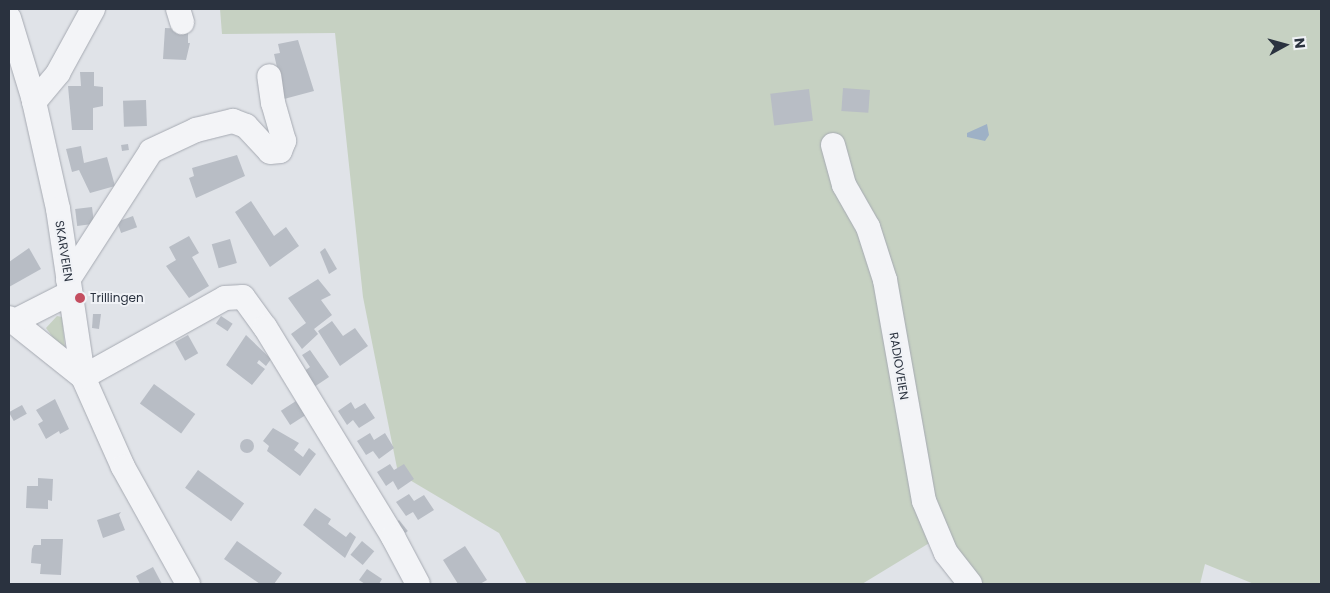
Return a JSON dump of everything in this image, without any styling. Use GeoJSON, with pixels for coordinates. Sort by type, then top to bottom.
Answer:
{"type":"FeatureCollection","features":[{"type":"Feature","properties":{"kind":"street"},"geometry":{"type":"LineString","coordinates":[[34,102],[58,73],[93,9]]}},
{"type":"Feature","properties":{"kind":"street","name":"SKARVEIEN"},"geometry":{"type":"LineString","coordinates":[[9,18],[34,102],[58,209],[83,377],[123,467],[188,584]]}},
{"type":"Feature","properties":{"kind":"street"},"geometry":{"type":"LineString","coordinates":[[269,76],[284,141],[280,151],[270,152],[246,126],[234,121],[196,130],[151,151],[69,286],[11,320],[83,377],[225,298],[242,297],[265,327],[393,536],[418,584]]}},
{"type":"Feature","properties":{"kind":"street","name":"RADIOVEIEN"},"geometry":{"type":"LineString","coordinates":[[833,145],[844,186],[868,227],[883,271],[924,502],[932,527],[946,553],[969,584]]}},
{"type":"Feature","properties":{"kind":"green space"},"geometry":{"type":"Polygon","coordinates":[[[220,9],[1321,9],[1321,584],[1254,584],[1205,564],[1200,584],[973,584],[931,542],[862,584],[527,584],[499,533],[398,473],[363,297],[335,33],[222,34],[220,9]]]}},
{"type":"Feature","properties":{"kind":"green space"},"geometry":{"type":"Polygon","coordinates":[[[57,316],[62,317],[65,347],[59,346],[46,328],[57,316]]]}},
{"type":"Feature","properties":{"kind":"water"},"geometry":{"type":"Polygon","coordinates":[[[987,124],[989,135],[985,141],[967,137],[967,133],[987,124]]]}},
{"type":"Feature","properties":{"kind":"building"},"geometry":{"type":"Polygon","coordinates":[[[165,28],[188,29],[188,43],[190,43],[186,60],[163,59],[165,28]]]}},
{"type":"Feature","properties":{"kind":"building"},"geometry":{"type":"Polygon","coordinates":[[[298,40],[314,91],[284,99],[274,54],[280,53],[278,44],[298,40]]]}},
{"type":"Feature","properties":{"kind":"building"},"geometry":{"type":"Polygon","coordinates":[[[80,72],[94,72],[94,86],[103,87],[103,106],[93,108],[93,130],[72,130],[68,86],[81,86],[80,72]]]}},
{"type":"Feature","properties":{"kind":"building"},"geometry":{"type":"Polygon","coordinates":[[[843,88],[870,90],[868,113],[841,111],[843,88]]]}},
{"type":"Feature","properties":{"kind":"building"},"geometry":{"type":"Polygon","coordinates":[[[809,89],[813,121],[774,126],[770,94],[809,89]]]}},
{"type":"Feature","properties":{"kind":"building"},"geometry":{"type":"Polygon","coordinates":[[[146,100],[147,126],[124,127],[123,101],[146,100]]]}},
{"type":"Feature","properties":{"kind":"building"},"geometry":{"type":"Polygon","coordinates":[[[128,144],[129,150],[122,151],[121,145],[128,144]]]}},
{"type":"Feature","properties":{"kind":"building"},"geometry":{"type":"Polygon","coordinates":[[[81,146],[84,163],[107,157],[115,186],[90,193],[79,170],[72,172],[66,149],[81,146]]]}},
{"type":"Feature","properties":{"kind":"building"},"geometry":{"type":"Polygon","coordinates":[[[237,155],[245,176],[196,198],[189,178],[194,176],[192,168],[237,155]]]}},
{"type":"Feature","properties":{"kind":"building"},"geometry":{"type":"Polygon","coordinates":[[[251,201],[274,236],[286,227],[299,246],[270,267],[235,212],[251,201]]]}},
{"type":"Feature","properties":{"kind":"building"},"geometry":{"type":"Polygon","coordinates":[[[92,207],[94,224],[77,226],[75,209],[92,207]]]}},
{"type":"Feature","properties":{"kind":"building"},"geometry":{"type":"Polygon","coordinates":[[[133,216],[137,227],[121,233],[117,222],[133,216]]]}},
{"type":"Feature","properties":{"kind":"building"},"geometry":{"type":"Polygon","coordinates":[[[189,236],[199,253],[192,257],[209,286],[189,298],[166,266],[176,260],[169,247],[189,236]]]}},
{"type":"Feature","properties":{"kind":"building"},"geometry":{"type":"Polygon","coordinates":[[[230,239],[237,263],[219,268],[212,244],[230,239]]]}},
{"type":"Feature","properties":{"kind":"building"},"geometry":{"type":"Polygon","coordinates":[[[29,248],[41,269],[9,287],[9,262],[29,248]]]}},
{"type":"Feature","properties":{"kind":"building"},"geometry":{"type":"Polygon","coordinates":[[[325,248],[337,269],[329,274],[320,252],[325,248]]]}},
{"type":"Feature","properties":{"kind":"building"},"geometry":{"type":"Polygon","coordinates":[[[318,279],[331,295],[321,300],[332,315],[314,329],[318,334],[302,349],[291,334],[306,323],[288,298],[318,279]]]}},
{"type":"Feature","properties":{"kind":"building"},"geometry":{"type":"Polygon","coordinates":[[[93,295],[102,295],[102,302],[93,302],[93,295]]]}},
{"type":"Feature","properties":{"kind":"building"},"geometry":{"type":"Polygon","coordinates":[[[93,314],[101,314],[99,329],[92,328],[93,314]]]}},
{"type":"Feature","properties":{"kind":"building"},"geometry":{"type":"Polygon","coordinates":[[[221,316],[233,324],[228,331],[216,323],[221,316]]]}},
{"type":"Feature","properties":{"kind":"building"},"geometry":{"type":"Polygon","coordinates":[[[332,321],[343,336],[355,328],[368,346],[340,366],[318,331],[332,321]]]}},
{"type":"Feature","properties":{"kind":"building"},"geometry":{"type":"Polygon","coordinates":[[[188,335],[198,353],[185,361],[175,342],[188,335]]]}},
{"type":"Feature","properties":{"kind":"building"},"geometry":{"type":"Polygon","coordinates":[[[246,335],[271,359],[266,366],[259,360],[257,363],[265,369],[252,385],[226,365],[246,335]]]}},
{"type":"Feature","properties":{"kind":"building"},"geometry":{"type":"Polygon","coordinates":[[[310,350],[329,377],[314,387],[303,372],[310,367],[302,355],[310,350]]]}},
{"type":"Feature","properties":{"kind":"building"},"geometry":{"type":"Polygon","coordinates":[[[154,384],[195,414],[181,433],[140,403],[154,384]]]}},
{"type":"Feature","properties":{"kind":"building"},"geometry":{"type":"Polygon","coordinates":[[[55,399],[69,429],[60,434],[59,431],[46,439],[38,424],[43,421],[36,410],[55,399]]]}},
{"type":"Feature","properties":{"kind":"building"},"geometry":{"type":"Polygon","coordinates":[[[296,401],[305,415],[290,425],[281,411],[296,401]]]}},
{"type":"Feature","properties":{"kind":"building"},"geometry":{"type":"Polygon","coordinates":[[[351,402],[355,409],[365,403],[375,418],[359,428],[353,420],[347,425],[338,411],[351,402]]]}},
{"type":"Feature","properties":{"kind":"building"},"geometry":{"type":"Polygon","coordinates":[[[22,405],[27,414],[14,421],[9,412],[22,405]]]}},
{"type":"Feature","properties":{"kind":"building"},"geometry":{"type":"Polygon","coordinates":[[[273,428],[299,443],[294,450],[303,457],[309,448],[316,454],[300,476],[267,451],[269,446],[263,441],[273,428]]]}},
{"type":"Feature","properties":{"kind":"building"},"geometry":{"type":"Polygon","coordinates":[[[370,433],[374,440],[385,433],[394,448],[379,459],[373,451],[366,455],[357,441],[370,433]]]}},
{"type":"Feature","properties":{"kind":"building"},"geometry":{"type":"Polygon","coordinates":[[[247,439],[252,441],[254,446],[252,451],[247,453],[242,451],[240,446],[242,441],[247,439]]]}},
{"type":"Feature","properties":{"kind":"building"},"geometry":{"type":"Polygon","coordinates":[[[390,464],[394,470],[404,464],[414,479],[398,490],[393,481],[386,486],[377,472],[390,464]]]}},
{"type":"Feature","properties":{"kind":"building"},"geometry":{"type":"Polygon","coordinates":[[[198,470],[244,504],[231,521],[185,488],[198,470]]]}},
{"type":"Feature","properties":{"kind":"building"},"geometry":{"type":"Polygon","coordinates":[[[38,478],[53,479],[52,501],[48,500],[48,509],[26,508],[27,486],[38,486],[38,478]]]}},
{"type":"Feature","properties":{"kind":"building"},"geometry":{"type":"Polygon","coordinates":[[[409,494],[414,501],[424,495],[434,510],[418,520],[413,512],[406,516],[396,502],[409,494]]]}},
{"type":"Feature","properties":{"kind":"building"},"geometry":{"type":"Polygon","coordinates":[[[315,508],[331,519],[328,524],[346,537],[350,532],[356,537],[345,558],[303,525],[315,508]]]}},
{"type":"Feature","properties":{"kind":"building"},"geometry":{"type":"Polygon","coordinates":[[[121,512],[119,515],[125,530],[103,538],[97,520],[121,512]]]}},
{"type":"Feature","properties":{"kind":"building"},"geometry":{"type":"Polygon","coordinates":[[[399,520],[408,531],[403,535],[394,524],[399,520]]]}},
{"type":"Feature","properties":{"kind":"building"},"geometry":{"type":"Polygon","coordinates":[[[41,539],[63,539],[61,575],[40,574],[41,564],[31,563],[32,549],[34,545],[41,545],[41,539]]]}},
{"type":"Feature","properties":{"kind":"building"},"geometry":{"type":"Polygon","coordinates":[[[237,541],[282,573],[274,584],[260,584],[224,559],[237,541]]]}},
{"type":"Feature","properties":{"kind":"building"},"geometry":{"type":"Polygon","coordinates":[[[362,541],[374,551],[363,565],[350,555],[362,541]]]}},
{"type":"Feature","properties":{"kind":"building"},"geometry":{"type":"Polygon","coordinates":[[[465,546],[487,580],[480,584],[458,584],[443,560],[465,546]]]}},
{"type":"Feature","properties":{"kind":"building"},"geometry":{"type":"Polygon","coordinates":[[[153,567],[162,584],[140,584],[136,576],[153,567]]]}},
{"type":"Feature","properties":{"kind":"building"},"geometry":{"type":"Polygon","coordinates":[[[367,569],[382,579],[379,584],[365,584],[359,580],[367,569]]]}},
{"type":"Feature","properties":{"kind":"place","name":"Trillingen"},"geometry":{"type":"Point","coordinates":[80,298]}}]}
